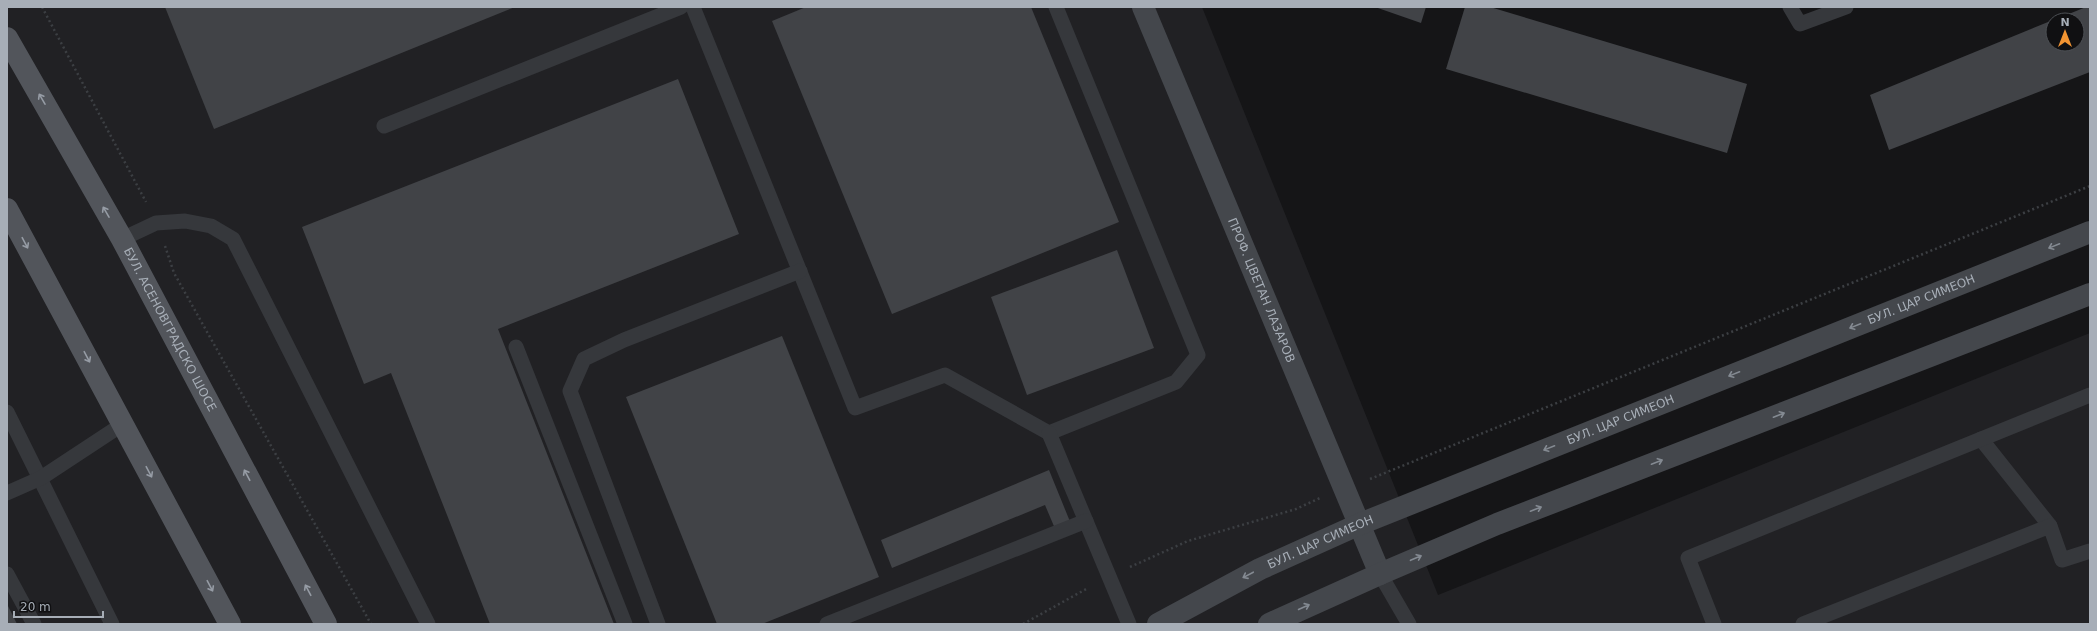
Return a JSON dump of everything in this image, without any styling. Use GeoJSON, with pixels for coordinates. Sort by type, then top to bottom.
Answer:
{"type":"FeatureCollection","features":[{"type":"Feature","properties":{"kind":"main road","name":"ПРОФ. ЦВЕТАН ЛАЗАРОВ"},"geometry":{"type":"LineString","coordinates":[[1143,7],[1380,574]]}},
{"type":"Feature","properties":{"kind":"main road","name":"БУЛ. АСЕНОВГРАДСКО ШОСЕ"},"geometry":{"type":"LineString","coordinates":[[7,38],[122,239],[326,624]]}},
{"type":"Feature","properties":{"kind":"main road"},"geometry":{"type":"LineString","coordinates":[[7,209],[230,624]]}},
{"type":"Feature","properties":{"kind":"main road","name":"БУЛ. ЦАР СИМЕОН"},"geometry":{"type":"LineString","coordinates":[[1158,624],[1260,569],[1360,524],[2090,232]]}},
{"type":"Feature","properties":{"kind":"main road"},"geometry":{"type":"LineString","coordinates":[[1269,624],[1380,574],[1497,524],[2090,294]]}},
{"type":"Feature","properties":{"kind":"lane"},"geometry":{"type":"LineString","coordinates":[[384,126],[681,7]]}},
{"type":"Feature","properties":{"kind":"lane"},"geometry":{"type":"LineString","coordinates":[[693,7],[855,408],[945,376],[1049,432],[1130,624]]}},
{"type":"Feature","properties":{"kind":"lane"},"geometry":{"type":"LineString","coordinates":[[1049,432],[1176,382],[1198,355],[1056,7]]}},
{"type":"Feature","properties":{"kind":"lane"},"geometry":{"type":"LineString","coordinates":[[1790,7],[1800,24],[1846,7]]}},
{"type":"Feature","properties":{"kind":"lane"},"geometry":{"type":"LineString","coordinates":[[122,239],[156,223],[185,221],[211,226],[234,239],[428,624]]}},
{"type":"Feature","properties":{"kind":"lane"},"geometry":{"type":"LineString","coordinates":[[658,624],[570,391],[584,359],[624,340],[800,271]]}},
{"type":"Feature","properties":{"kind":"lane"},"geometry":{"type":"LineString","coordinates":[[516,347],[625,624]]}},
{"type":"Feature","properties":{"kind":"lane"},"geometry":{"type":"LineString","coordinates":[[1714,624],[1688,558],[2090,395]]}},
{"type":"Feature","properties":{"kind":"lane"},"geometry":{"type":"LineString","coordinates":[[7,412],[112,624]]}},
{"type":"Feature","properties":{"kind":"lane"},"geometry":{"type":"LineString","coordinates":[[7,493],[41,478],[123,424]]}},
{"type":"Feature","properties":{"kind":"lane"},"geometry":{"type":"LineString","coordinates":[[1981,439],[2050,526],[2062,560],[2090,551]]}},
{"type":"Feature","properties":{"kind":"lane"},"geometry":{"type":"LineString","coordinates":[[827,624],[1086,521]]}},
{"type":"Feature","properties":{"kind":"lane"},"geometry":{"type":"LineString","coordinates":[[1803,624],[2050,526]]}},
{"type":"Feature","properties":{"kind":"lane"},"geometry":{"type":"LineString","coordinates":[[7,574],[34,624]]}},
{"type":"Feature","properties":{"kind":"lane"},"geometry":{"type":"LineString","coordinates":[[1380,574],[1409,624]]}},
{"type":"Feature","properties":{"kind":"path"},"geometry":{"type":"LineString","coordinates":[[42,7],[156,223],[174,273],[371,624]]}},
{"type":"Feature","properties":{"kind":"path"},"geometry":{"type":"LineString","coordinates":[[1023,624],[1109,576],[1188,541],[1296,509],[1344,487],[1374,477],[2090,186]]}},
{"type":"Feature","properties":{"kind":"shaded area"},"geometry":{"type":"Polygon","coordinates":[[[7,7],[1202,7],[1438,595],[2090,333],[2090,624],[7,624],[7,7]]]}},
{"type":"Feature","properties":{"kind":"building"},"geometry":{"type":"Polygon","coordinates":[[[165,7],[515,7],[214,129],[165,7]]]}},
{"type":"Feature","properties":{"kind":"building"},"geometry":{"type":"Polygon","coordinates":[[[806,7],[1031,7],[1119,222],[892,314],[772,21],[806,7]]]}},
{"type":"Feature","properties":{"kind":"building"},"geometry":{"type":"Polygon","coordinates":[[[1375,7],[1426,7],[1421,23],[1375,7]]]}},
{"type":"Feature","properties":{"kind":"building"},"geometry":{"type":"Polygon","coordinates":[[[1465,7],[1490,7],[1747,84],[1727,153],[1446,69],[1465,7]]]}},
{"type":"Feature","properties":{"kind":"building"},"geometry":{"type":"Polygon","coordinates":[[[2090,7],[2090,72],[1889,150],[1870,95],[2045,23],[2045,52],[2085,52],[2085,12],[2074,12],[2090,7]]]}},
{"type":"Feature","properties":{"kind":"building"},"geometry":{"type":"Polygon","coordinates":[[[678,79],[739,234],[498,329],[614,624],[490,624],[391,373],[364,384],[302,227],[678,79]]]}},
{"type":"Feature","properties":{"kind":"building"},"geometry":{"type":"Polygon","coordinates":[[[1117,250],[1154,348],[1027,395],[991,297],[1117,250]]]}},
{"type":"Feature","properties":{"kind":"building"},"geometry":{"type":"Polygon","coordinates":[[[782,336],[879,577],[762,624],[717,624],[626,397],[782,336]]]}},
{"type":"Feature","properties":{"kind":"building"},"geometry":{"type":"Polygon","coordinates":[[[1049,470],[1071,524],[1056,531],[1045,505],[892,568],[881,540],[1049,470]]]}},
{"type":"Feature","properties":{"kind":"building"},"geometry":{"type":"Polygon","coordinates":[[[7,604],[17,624],[7,624],[7,604]]]}}]}
